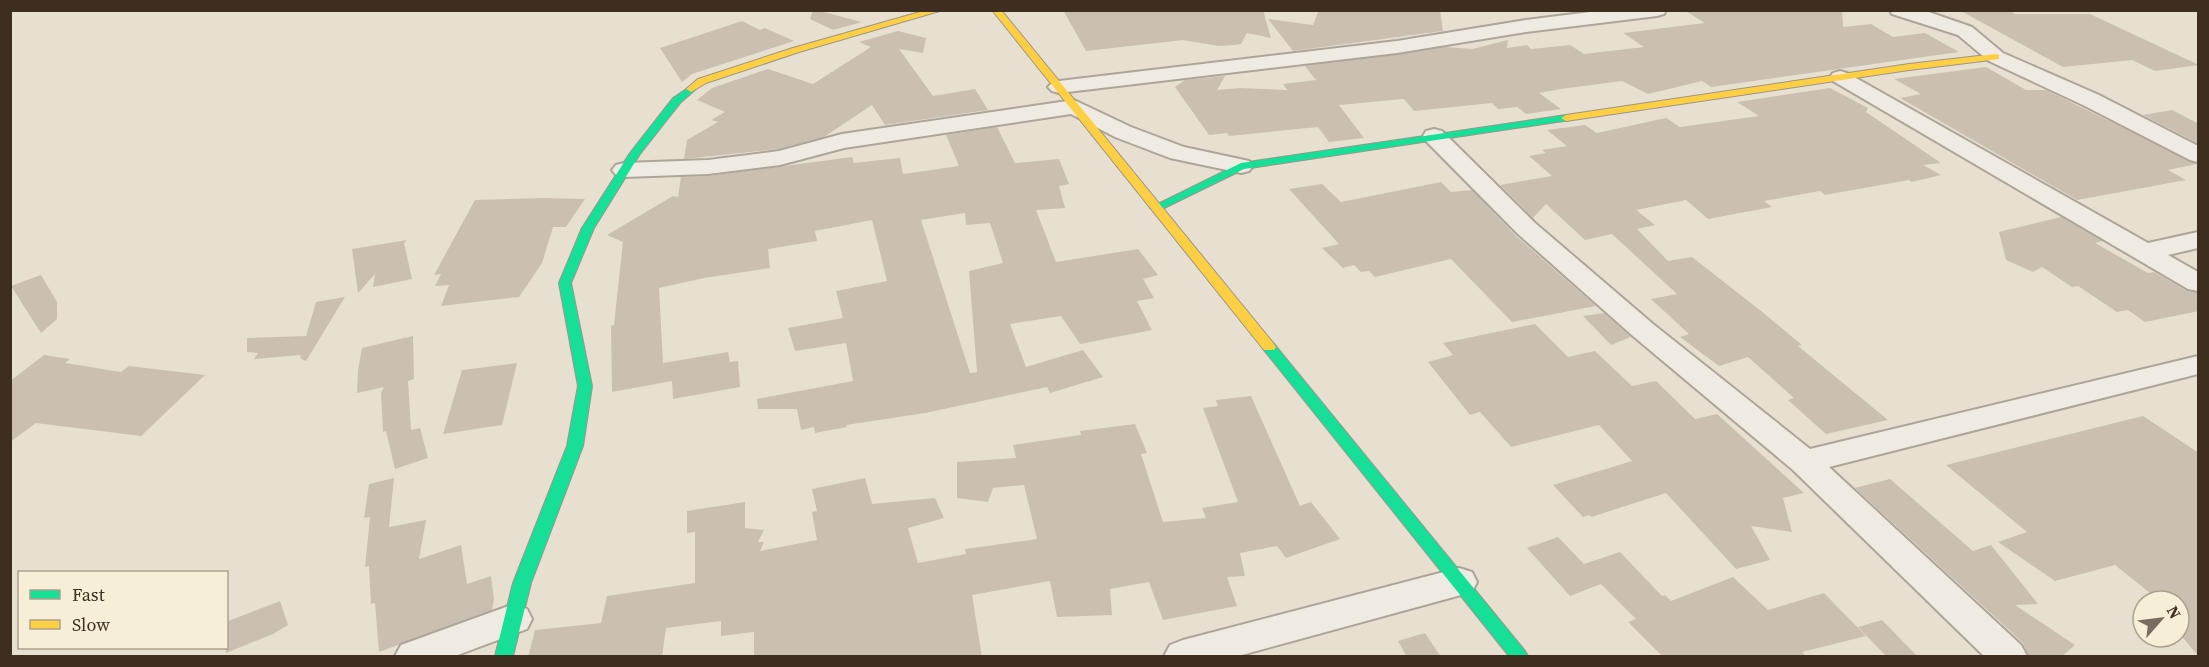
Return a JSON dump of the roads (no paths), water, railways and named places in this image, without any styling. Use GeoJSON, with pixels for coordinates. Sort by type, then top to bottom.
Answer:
{"type":"FeatureCollection","features":[{"type":"Feature","properties":{"kind":"street"},"geometry":{"type":"LineString","coordinates":[[504,657],[522,583],[575,446],[585,386],[565,283],[588,228],[635,153],[677,100],[702,81],[796,50],[939,10]]}},
{"type":"Feature","properties":{"kind":"street"},"geometry":{"type":"LineString","coordinates":[[1059,87],[1397,46],[1526,26],[1657,10]]}},
{"type":"Feature","properties":{"kind":"street"},"geometry":{"type":"LineString","coordinates":[[1899,10],[1965,31],[1996,57],[2091,100],[2199,155]]}},
{"type":"Feature","properties":{"kind":"street"},"geometry":{"type":"LineString","coordinates":[[1000,12],[1074,107],[1519,657]]}},
{"type":"Feature","properties":{"kind":"street"},"geometry":{"type":"LineString","coordinates":[[1156,208],[1241,166],[1840,77],[1996,57]]}},
{"type":"Feature","properties":{"kind":"street"},"geometry":{"type":"LineString","coordinates":[[1840,77],[2199,283]]}},
{"type":"Feature","properties":{"kind":"street"},"geometry":{"type":"LineString","coordinates":[[624,170],[708,167],[780,158],[842,141],[1074,107],[1123,132],[1178,153],[1241,166]]}},
{"type":"Feature","properties":{"kind":"street"},"geometry":{"type":"LineString","coordinates":[[1434,136],[1544,244],[1643,330],[1804,462],[2008,657]]}},
{"type":"Feature","properties":{"kind":"street"},"geometry":{"type":"LineString","coordinates":[[2145,252],[2199,240]]}},
{"type":"Feature","properties":{"kind":"street"},"geometry":{"type":"LineString","coordinates":[[1804,462],[2199,365]]}},
{"type":"Feature","properties":{"kind":"street"},"geometry":{"type":"LineString","coordinates":[[1183,657],[1459,582]]}},
{"type":"Feature","properties":{"kind":"street"},"geometry":{"type":"LineString","coordinates":[[414,657],[513,619]]}}]}
